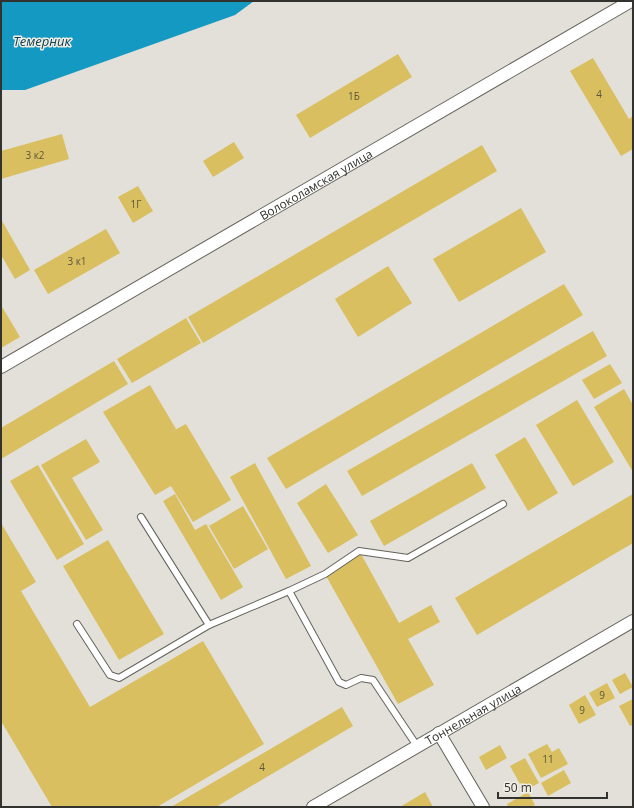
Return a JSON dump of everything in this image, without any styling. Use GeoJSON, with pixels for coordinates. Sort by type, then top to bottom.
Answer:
{"type":"FeatureCollection","features":[{"type":"Feature","properties":{"kind":"street","name":"Волоколамская улица"},"geometry":{"type":"LineString","coordinates":[[1,367],[631,1]]}},
{"type":"Feature","properties":{"kind":"street","name":"Тоннельная улица"},"geometry":{"type":"LineString","coordinates":[[316,806],[439,733],[631,626]]}},
{"type":"Feature","properties":{"kind":"street"},"geometry":{"type":"LineString","coordinates":[[439,733],[483,807]]}},
{"type":"Feature","properties":{"kind":"lane"},"geometry":{"type":"LineString","coordinates":[[77,624],[110,675],[119,678],[209,625],[289,592],[326,574],[359,551],[408,558],[503,504]]}},
{"type":"Feature","properties":{"kind":"lane"},"geometry":{"type":"LineString","coordinates":[[141,517],[209,625]]}},
{"type":"Feature","properties":{"kind":"lane"},"geometry":{"type":"LineString","coordinates":[[289,592],[339,682],[346,685],[361,678],[373,680],[417,746]]}},
{"type":"Feature","properties":{"kind":"water","name":"Темерник"},"geometry":{"type":"Polygon","coordinates":[[[1,1],[254,1],[235,15],[25,90],[1,90],[1,1]]]}},
{"type":"Feature","properties":{"kind":"building"},"geometry":{"type":"Polygon","coordinates":[[[398,54],[412,77],[310,138],[296,115],[398,54]]]}},
{"type":"Feature","properties":{"kind":"building"},"geometry":{"type":"Polygon","coordinates":[[[593,58],[629,119],[633,116],[633,149],[621,156],[570,71],[593,58]]]}},
{"type":"Feature","properties":{"kind":"building"},"geometry":{"type":"Polygon","coordinates":[[[62,134],[69,159],[1,179],[1,151],[62,134]]]}},
{"type":"Feature","properties":{"kind":"building"},"geometry":{"type":"Polygon","coordinates":[[[234,142],[244,158],[213,177],[203,161],[234,142]]]}},
{"type":"Feature","properties":{"kind":"building"},"geometry":{"type":"Polygon","coordinates":[[[482,145],[497,171],[203,343],[188,317],[482,145]]]}},
{"type":"Feature","properties":{"kind":"building"},"geometry":{"type":"Polygon","coordinates":[[[138,186],[153,211],[133,223],[118,197],[138,186]]]}},
{"type":"Feature","properties":{"kind":"building"},"geometry":{"type":"Polygon","coordinates":[[[521,208],[546,252],[459,302],[433,259],[521,208]]]}},
{"type":"Feature","properties":{"kind":"building"},"geometry":{"type":"Polygon","coordinates":[[[1,219],[30,270],[15,279],[1,255],[1,219]]]}},
{"type":"Feature","properties":{"kind":"building"},"geometry":{"type":"Polygon","coordinates":[[[106,229],[120,253],[48,294],[34,270],[106,229]]]}},
{"type":"Feature","properties":{"kind":"building"},"geometry":{"type":"Polygon","coordinates":[[[388,266],[412,303],[358,337],[335,299],[388,266]]]}},
{"type":"Feature","properties":{"kind":"building"},"geometry":{"type":"Polygon","coordinates":[[[564,284],[583,315],[286,489],[267,458],[564,284]]]}},
{"type":"Feature","properties":{"kind":"building"},"geometry":{"type":"Polygon","coordinates":[[[1,305],[20,337],[1,348],[1,305]]]}},
{"type":"Feature","properties":{"kind":"building"},"geometry":{"type":"Polygon","coordinates":[[[186,318],[201,343],[132,383],[117,359],[186,318]]]}},
{"type":"Feature","properties":{"kind":"building"},"geometry":{"type":"Polygon","coordinates":[[[593,331],[607,356],[362,496],[347,471],[593,331]]]}},
{"type":"Feature","properties":{"kind":"building"},"geometry":{"type":"Polygon","coordinates":[[[114,361],[128,384],[1,459],[1,428],[114,361]]]}},
{"type":"Feature","properties":{"kind":"building"},"geometry":{"type":"Polygon","coordinates":[[[610,364],[622,383],[594,399],[582,380],[610,364]]]}},
{"type":"Feature","properties":{"kind":"building"},"geometry":{"type":"Polygon","coordinates":[[[150,385],[176,429],[169,433],[186,424],[231,500],[193,522],[171,486],[155,495],[103,412],[150,385]]]}},
{"type":"Feature","properties":{"kind":"building"},"geometry":{"type":"Polygon","coordinates":[[[624,389],[633,405],[633,472],[594,407],[624,389]]]}},
{"type":"Feature","properties":{"kind":"building"},"geometry":{"type":"Polygon","coordinates":[[[577,400],[614,462],[573,486],[536,425],[577,400]]]}},
{"type":"Feature","properties":{"kind":"building"},"geometry":{"type":"Polygon","coordinates":[[[525,437],[558,493],[528,511],[495,455],[525,437]]]}},
{"type":"Feature","properties":{"kind":"building"},"geometry":{"type":"Polygon","coordinates":[[[86,439],[100,462],[72,478],[103,530],[86,540],[41,465],[86,439]]]}},
{"type":"Feature","properties":{"kind":"building"},"geometry":{"type":"Polygon","coordinates":[[[255,463],[311,566],[286,579],[230,477],[255,463]]]}},
{"type":"Feature","properties":{"kind":"building"},"geometry":{"type":"Polygon","coordinates":[[[472,463],[486,488],[384,546],[370,521],[472,463]]]}},
{"type":"Feature","properties":{"kind":"building"},"geometry":{"type":"Polygon","coordinates":[[[38,465],[84,544],[57,560],[10,481],[38,465]]]}},
{"type":"Feature","properties":{"kind":"building"},"geometry":{"type":"Polygon","coordinates":[[[326,484],[358,535],[328,553],[297,503],[326,484]]]}},
{"type":"Feature","properties":{"kind":"building"},"geometry":{"type":"Polygon","coordinates":[[[175,494],[195,530],[206,524],[243,587],[221,600],[163,501],[175,494]]]}},
{"type":"Feature","properties":{"kind":"building"},"geometry":{"type":"Polygon","coordinates":[[[633,494],[633,543],[477,635],[455,598],[633,494]]]}},
{"type":"Feature","properties":{"kind":"building"},"geometry":{"type":"Polygon","coordinates":[[[243,506],[268,549],[234,569],[209,526],[243,506]]]}},
{"type":"Feature","properties":{"kind":"building"},"geometry":{"type":"Polygon","coordinates":[[[1,523],[36,582],[21,591],[90,707],[203,641],[264,744],[157,807],[52,807],[1,721],[1,523]]]}},
{"type":"Feature","properties":{"kind":"building"},"geometry":{"type":"Polygon","coordinates":[[[108,540],[164,634],[119,660],[63,566],[108,540]]]}},
{"type":"Feature","properties":{"kind":"building"},"geometry":{"type":"Polygon","coordinates":[[[361,554],[399,623],[431,605],[440,622],[408,639],[434,685],[398,704],[325,574],[361,554]]]}},
{"type":"Feature","properties":{"kind":"building"},"geometry":{"type":"Polygon","coordinates":[[[625,673],[633,687],[620,694],[612,680],[625,673]]]}},
{"type":"Feature","properties":{"kind":"building"},"geometry":{"type":"Polygon","coordinates":[[[607,683],[615,698],[597,707],[589,693],[607,683]]]}},
{"type":"Feature","properties":{"kind":"building"},"geometry":{"type":"Polygon","coordinates":[[[585,695],[596,715],[579,724],[569,705],[585,695]]]}},
{"type":"Feature","properties":{"kind":"building"},"geometry":{"type":"Polygon","coordinates":[[[633,699],[633,725],[630,726],[619,706],[633,699]]]}},
{"type":"Feature","properties":{"kind":"building"},"geometry":{"type":"Polygon","coordinates":[[[342,707],[353,726],[216,807],[171,807],[342,707]]]}},
{"type":"Feature","properties":{"kind":"building"},"geometry":{"type":"Polygon","coordinates":[[[547,744],[552,752],[559,748],[568,764],[541,778],[528,754],[547,744]]]}},
{"type":"Feature","properties":{"kind":"building"},"geometry":{"type":"Polygon","coordinates":[[[500,745],[507,758],[486,770],[479,757],[500,745]]]}},
{"type":"Feature","properties":{"kind":"building"},"geometry":{"type":"Polygon","coordinates":[[[525,758],[539,783],[524,791],[510,766],[525,758]]]}},
{"type":"Feature","properties":{"kind":"building"},"geometry":{"type":"Polygon","coordinates":[[[564,770],[571,783],[548,796],[541,783],[564,770]]]}},
{"type":"Feature","properties":{"kind":"building"},"geometry":{"type":"Polygon","coordinates":[[[425,792],[433,807],[400,807],[425,792]]]}},
{"type":"Feature","properties":{"kind":"building"},"geometry":{"type":"Polygon","coordinates":[[[528,792],[535,805],[531,807],[508,807],[507,804],[528,792]]]}}]}
